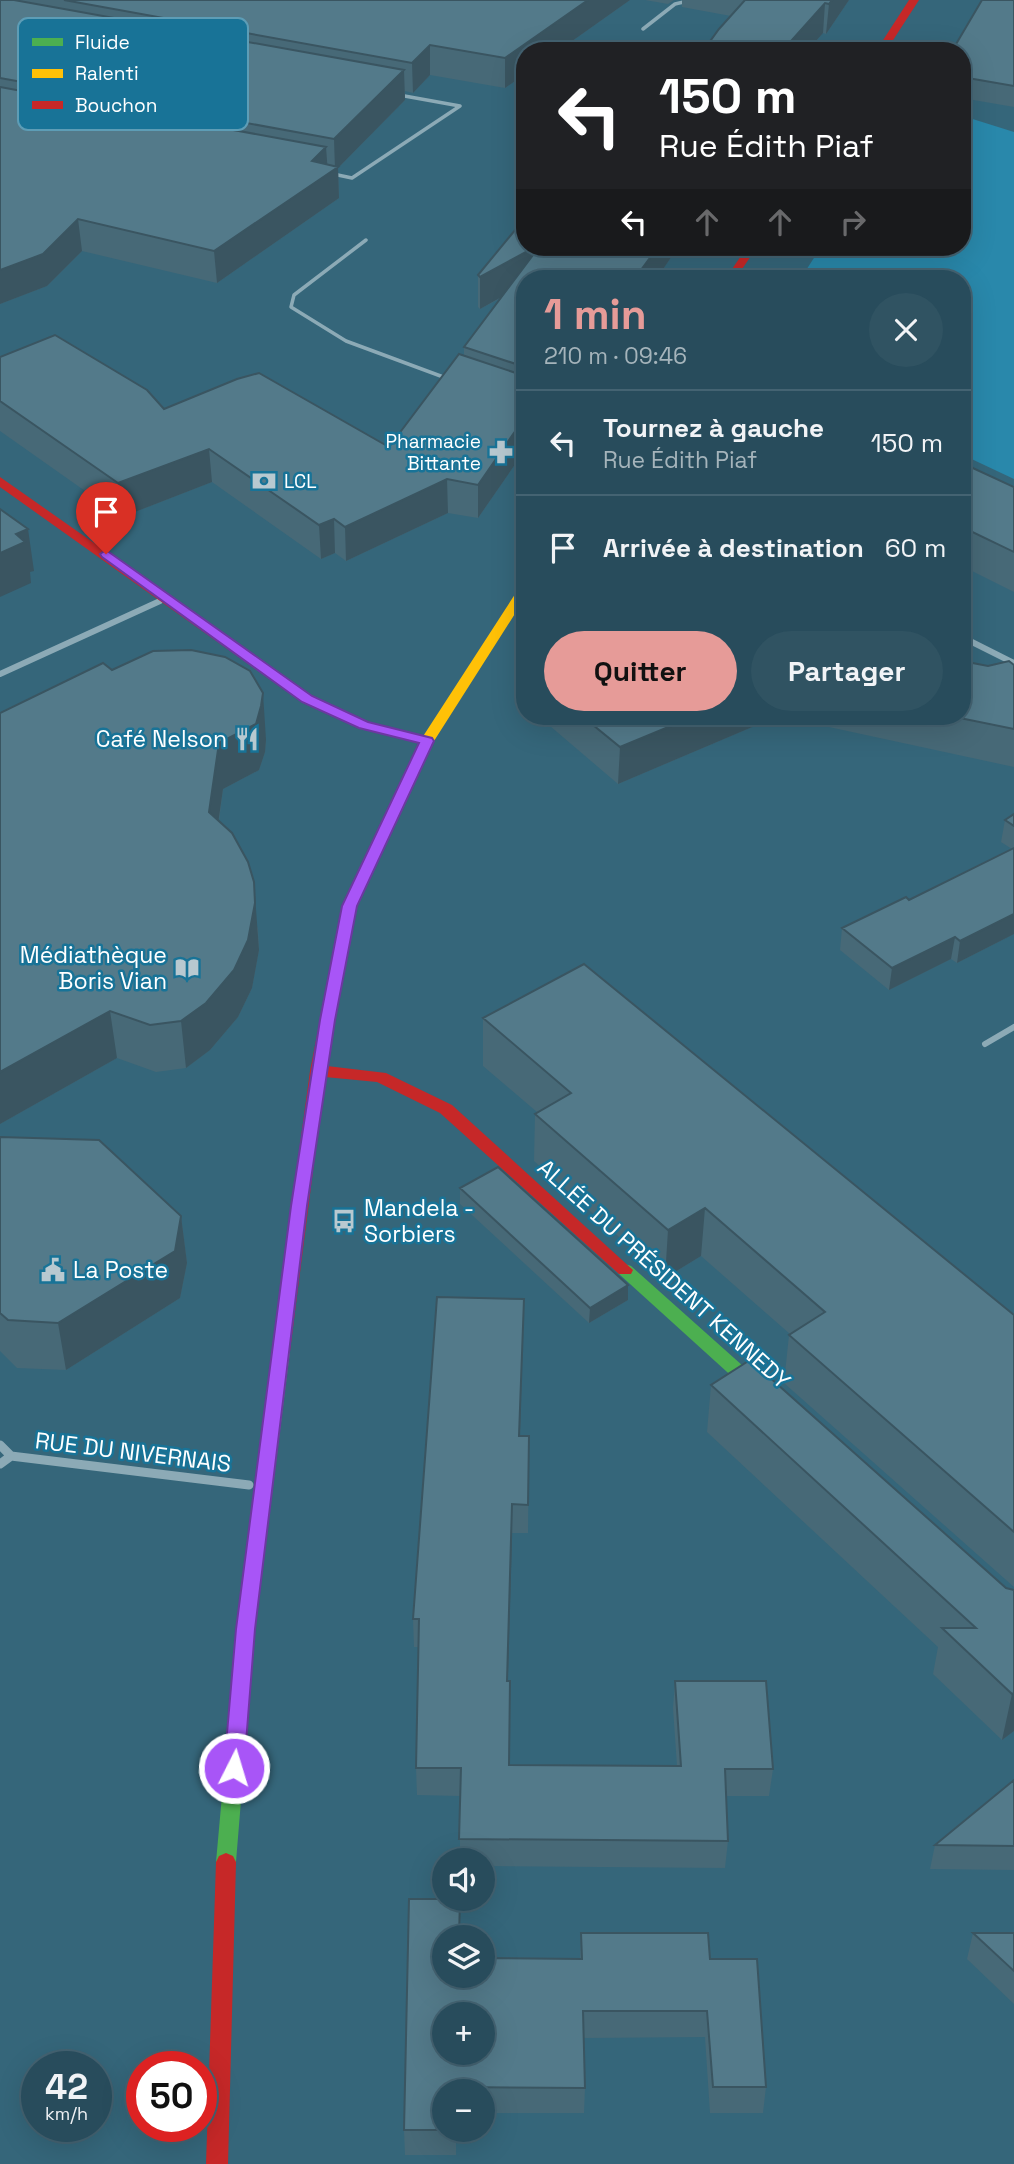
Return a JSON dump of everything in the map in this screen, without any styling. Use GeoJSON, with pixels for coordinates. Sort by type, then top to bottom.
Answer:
{"type":"FeatureCollection","features":[{"type":"Feature","properties":{"kind":"main road"},"geometry":{"type":"LineString","coordinates":[[887,42],[914,0]]}},
{"type":"Feature","properties":{"kind":"main road"},"geometry":{"type":"LineString","coordinates":[[0,481],[307,699],[363,725],[427,741]]}},
{"type":"Feature","properties":{"kind":"main road"},"geometry":{"type":"LineString","coordinates":[[217,2164],[226,1851],[246,1629],[318,1071],[349,906],[427,741],[516,602]]}},
{"type":"Feature","properties":{"kind":"main road","name":"ALLÉE DU PRÉSIDENT KENNEDY"},"geometry":{"type":"LineString","coordinates":[[318,1071],[380,1077],[446,1109],[787,1415]]}},
{"type":"Feature","properties":{"kind":"street"},"geometry":{"type":"LineString","coordinates":[[0,674],[167,598]]}},
{"type":"Feature","properties":{"kind":"street"},"geometry":{"type":"LineString","coordinates":[[971,642],[1014,663]]}},
{"type":"Feature","properties":{"kind":"street"},"geometry":{"type":"LineString","coordinates":[[985,1044],[1014,1027]]}},
{"type":"Feature","properties":{"kind":"street"},"geometry":{"type":"LineString","coordinates":[[0,1445],[11,1457]]}},
{"type":"Feature","properties":{"kind":"street","name":"RUE DU NIVERNAIS"},"geometry":{"type":"LineString","coordinates":[[0,1464],[11,1457],[264,1486]]}},
{"type":"Feature","properties":{"kind":"lane"},"geometry":{"type":"LineString","coordinates":[[643,29],[675,4],[692,0]]}},
{"type":"Feature","properties":{"kind":"lane"},"geometry":{"type":"LineString","coordinates":[[325,173],[352,178],[460,106],[393,94]]}},
{"type":"Feature","properties":{"kind":"lane"},"geometry":{"type":"LineString","coordinates":[[366,240],[294,295],[291,307],[308,322],[348,344],[449,379]]}},
{"type":"Feature","properties":{"kind":"shaded area"},"geometry":{"type":"Polygon","coordinates":[[[971,119],[1014,132],[1014,479],[971,459],[971,270],[806,270],[815,256],[971,256],[971,119]]]}},
{"type":"Feature","properties":{"kind":"building"},"geometry":{"type":"Polygon","coordinates":[[[0,0],[14,0],[114,18],[18,18],[18,81],[0,78],[0,0]]]}},
{"type":"Feature","properties":{"kind":"building"},"geometry":{"type":"Polygon","coordinates":[[[64,0],[588,0],[528,42],[516,42],[516,50],[505,58],[430,45],[412,63],[248,33],[248,18],[163,18],[64,0]]]}},
{"type":"Feature","properties":{"kind":"building"},"geometry":{"type":"Polygon","coordinates":[[[745,0],[832,0],[829,4],[825,3],[790,42],[710,42],[745,0]]]}},
{"type":"Feature","properties":{"kind":"building"},"geometry":{"type":"Polygon","coordinates":[[[982,0],[1014,0],[1014,86],[971,79],[971,42],[957,42],[982,0]]]}},
{"type":"Feature","properties":{"kind":"building"},"geometry":{"type":"Polygon","coordinates":[[[248,42],[404,70],[334,139],[248,123],[248,42]]]}},
{"type":"Feature","properties":{"kind":"building"},"geometry":{"type":"Polygon","coordinates":[[[0,87],[18,90],[18,130],[234,130],[326,147],[312,161],[338,167],[214,251],[78,219],[43,254],[0,270],[0,87]]]}},
{"type":"Feature","properties":{"kind":"building"},"geometry":{"type":"Polygon","coordinates":[[[516,229],[516,256],[518,256],[480,277],[478,275],[516,229]]]}},
{"type":"Feature","properties":{"kind":"building"},"geometry":{"type":"Polygon","coordinates":[[[532,256],[651,256],[641,270],[522,270],[532,256]]]}},
{"type":"Feature","properties":{"kind":"building"},"geometry":{"type":"Polygon","coordinates":[[[516,278],[516,364],[464,347],[516,278]]]}},
{"type":"Feature","properties":{"kind":"building"},"geometry":{"type":"Polygon","coordinates":[[[55,335],[147,390],[164,409],[237,379],[259,373],[389,447],[459,354],[516,373],[516,430],[478,485],[447,479],[345,527],[334,519],[319,525],[209,449],[118,483],[0,401],[0,357],[55,335]]]}},
{"type":"Feature","properties":{"kind":"building"},"geometry":{"type":"Polygon","coordinates":[[[971,467],[1014,487],[1014,552],[971,531],[971,467]]]}},
{"type":"Feature","properties":{"kind":"building"},"geometry":{"type":"Polygon","coordinates":[[[0,509],[28,529],[16,534],[25,542],[0,553],[0,509]]]}},
{"type":"Feature","properties":{"kind":"building"},"geometry":{"type":"Polygon","coordinates":[[[191,650],[225,657],[250,671],[263,693],[256,724],[219,743],[209,812],[232,833],[248,862],[254,882],[255,903],[248,940],[234,970],[206,1003],[181,1021],[150,1025],[110,1011],[0,1072],[0,713],[103,663],[112,670],[153,651],[191,650]]]}},
{"type":"Feature","properties":{"kind":"building"},"geometry":{"type":"Polygon","coordinates":[[[1009,661],[1014,665],[1014,729],[971,720],[971,663],[988,666],[1009,661]]]}},
{"type":"Feature","properties":{"kind":"building"},"geometry":{"type":"Polygon","coordinates":[[[593,725],[673,725],[620,747],[593,725]]]}},
{"type":"Feature","properties":{"kind":"building"},"geometry":{"type":"Polygon","coordinates":[[[1014,814],[1014,826],[1005,820],[1014,814]]]}},
{"type":"Feature","properties":{"kind":"building"},"geometry":{"type":"Polygon","coordinates":[[[1014,848],[1014,914],[960,941],[955,937],[892,968],[842,928],[906,897],[909,900],[1014,848]]]}},
{"type":"Feature","properties":{"kind":"building"},"geometry":{"type":"Polygon","coordinates":[[[584,964],[1014,1315],[1014,1532],[789,1335],[825,1312],[705,1208],[668,1230],[535,1114],[571,1093],[483,1018],[584,964]]]}},
{"type":"Feature","properties":{"kind":"building"},"geometry":{"type":"Polygon","coordinates":[[[0,1137],[99,1140],[181,1216],[175,1251],[58,1323],[8,1320],[0,1313],[0,1137]]]}},
{"type":"Feature","properties":{"kind":"building"},"geometry":{"type":"Polygon","coordinates":[[[498,1167],[628,1285],[590,1308],[460,1188],[498,1167]]]}},
{"type":"Feature","properties":{"kind":"building"},"geometry":{"type":"Polygon","coordinates":[[[437,1297],[524,1299],[519,1436],[529,1436],[528,1505],[512,1504],[507,1681],[510,1681],[509,1765],[681,1766],[675,1681],[766,1681],[773,1769],[725,1769],[728,1841],[459,1839],[461,1768],[416,1768],[419,1619],[413,1619],[437,1297]]]}},
{"type":"Feature","properties":{"kind":"building"},"geometry":{"type":"Polygon","coordinates":[[[750,1360],[1006,1588],[1014,1590],[1014,1693],[942,1628],[976,1628],[711,1385],[750,1360]]]}},
{"type":"Feature","properties":{"kind":"building"},"geometry":{"type":"Polygon","coordinates":[[[1014,1780],[1014,1846],[935,1845],[1014,1780]]]}},
{"type":"Feature","properties":{"kind":"building"},"geometry":{"type":"Polygon","coordinates":[[[409,1899],[432,1899],[432,1911],[460,1911],[459,1925],[432,1925],[432,1988],[495,1988],[495,1958],[582,1959],[581,1933],[708,1933],[710,1959],[757,1959],[766,2087],[713,2087],[707,2011],[583,2011],[585,2088],[495,2087],[495,2079],[432,2079],[432,2130],[404,2130],[409,1899]]]}},
{"type":"Feature","properties":{"kind":"building"},"geometry":{"type":"Polygon","coordinates":[[[973,1933],[1014,1933],[1014,1971],[973,1933]]]}},
{"type":"Feature","properties":{"kind":"traffic: fast"},"geometry":{"type":"LineString","coordinates":[[625,1270],[775,1405]]}},
{"type":"Feature","properties":{"kind":"traffic: fast"},"geometry":{"type":"LineString","coordinates":[[226,1862],[246,1629],[281,1351]]}},
{"type":"Feature","properties":{"kind":"traffic: slow"},"geometry":{"type":"LineString","coordinates":[[360,885],[427,741],[516,602]]}},
{"type":"Feature","properties":{"kind":"traffic: jam"},"geometry":{"type":"LineString","coordinates":[[887,42],[914,0]]}},
{"type":"Feature","properties":{"kind":"traffic: jam"},"geometry":{"type":"LineString","coordinates":[[736,270],[746,256]]}},
{"type":"Feature","properties":{"kind":"traffic: jam"},"geometry":{"type":"LineString","coordinates":[[0,481],[307,699],[364,725],[427,741]]}},
{"type":"Feature","properties":{"kind":"traffic: jam"},"geometry":{"type":"LineString","coordinates":[[281,1351],[318,1071],[349,907],[360,885]]}},
{"type":"Feature","properties":{"kind":"traffic: jam"},"geometry":{"type":"LineString","coordinates":[[318,1071],[380,1077],[446,1109],[625,1270]]}},
{"type":"Feature","properties":{"kind":"traffic: jam"},"geometry":{"type":"LineString","coordinates":[[217,2164],[226,1862]]}},
{"type":"Feature","properties":{"kind":"place","name":"Pharmacie Bittante"},"geometry":{"type":"Point","coordinates":[501,452]}},
{"type":"Feature","properties":{"kind":"place","name":"LCL"},"geometry":{"type":"Point","coordinates":[264,481]}},
{"type":"Feature","properties":{"kind":"place","name":"Café Nelson"},"geometry":{"type":"Point","coordinates":[247,739]}},
{"type":"Feature","properties":{"kind":"place","name":"Médiathèque Boris Vian"},"geometry":{"type":"Point","coordinates":[187,968]}},
{"type":"Feature","properties":{"kind":"place","name":"Mandela - Sorbiers"},"geometry":{"type":"Point","coordinates":[344,1221]}},
{"type":"Feature","properties":{"kind":"place","name":"La Poste"},"geometry":{"type":"Point","coordinates":[53,1270]}},
{"type":"Feature","properties":{"kind":"route"},"geometry":{"type":"LineString","coordinates":[[106,554],[307,699],[363,725],[427,741],[349,906],[327,1020],[299,1206],[246,1629],[234,1768]]}}]}
